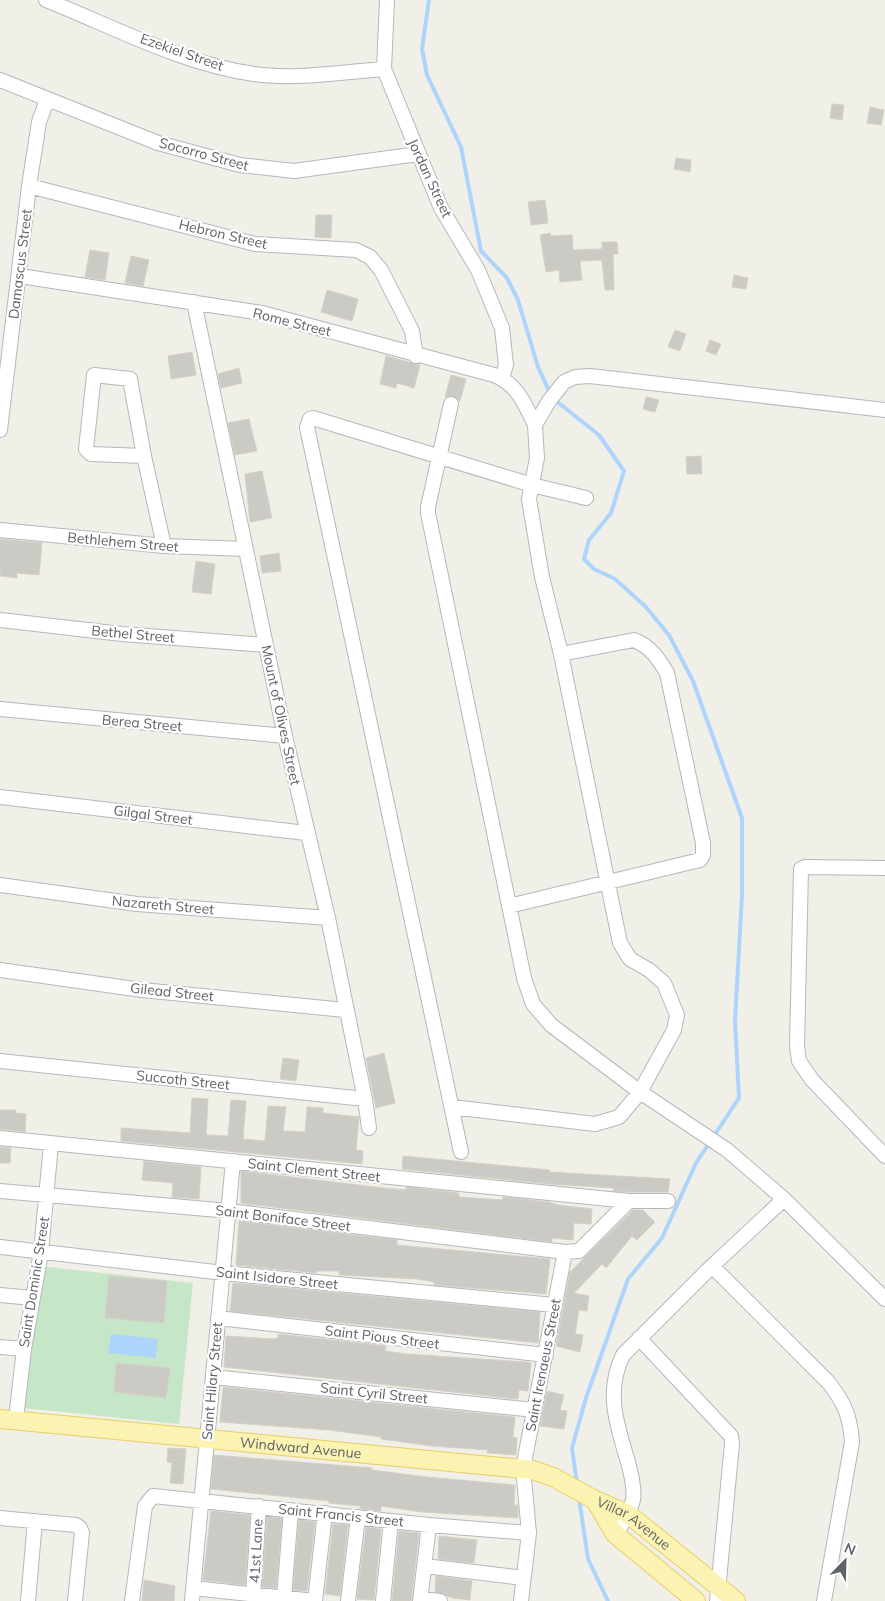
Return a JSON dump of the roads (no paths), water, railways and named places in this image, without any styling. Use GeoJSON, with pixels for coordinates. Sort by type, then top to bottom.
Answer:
{"type":"FeatureCollection","features":[{"type":"Feature","properties":{"kind":"main road","name":"Windward Avenue"},"geometry":{"type":"LineString","coordinates":[[8,1419],[528,1469],[553,1477],[595,1500]]}},
{"type":"Feature","properties":{"kind":"main road","name":"Villar Avenue"},"geometry":{"type":"LineString","coordinates":[[595,1500],[628,1514],[717,1594],[736,1601]]}},
{"type":"Feature","properties":{"kind":"main road","name":"Villar Avenue"},"geometry":{"type":"LineString","coordinates":[[595,1500],[615,1534],[696,1601]]}},
{"type":"Feature","properties":{"kind":"street","name":"Ezekiel Street"},"geometry":{"type":"LineString","coordinates":[[46,0],[186,57],[217,67],[256,74],[294,75],[384,69]]}},
{"type":"Feature","properties":{"kind":"street","name":"Jordan Street"},"geometry":{"type":"LineString","coordinates":[[387,0],[384,30],[384,69],[441,208],[478,270],[502,328],[506,365],[502,378]]}},
{"type":"Feature","properties":{"kind":"street","name":"Socorro Street"},"geometry":{"type":"LineString","coordinates":[[0,80],[166,146],[198,156],[266,170],[294,171],[418,154]]}},
{"type":"Feature","properties":{"kind":"street","name":"Damascus Street"},"geometry":{"type":"LineString","coordinates":[[0,430],[5,348],[20,276],[29,186],[39,122],[47,100]]}},
{"type":"Feature","properties":{"kind":"street","name":"Hebron Street"},"geometry":{"type":"LineString","coordinates":[[29,186],[255,244],[356,250],[370,257],[381,270],[412,331],[416,356]]}},
{"type":"Feature","properties":{"kind":"street","name":"Rome Street"},"geometry":{"type":"LineString","coordinates":[[20,276],[262,313],[502,378],[511,384],[522,397],[535,425]]}},
{"type":"Feature","properties":{"kind":"street","name":"Mount of Olives Street"},"geometry":{"type":"LineString","coordinates":[[194,302],[306,833],[328,918],[345,1010],[365,1099],[369,1128]]}},
{"type":"Feature","properties":{"kind":"street"},"geometry":{"type":"LineString","coordinates":[[144,456],[91,454],[86,449],[94,375],[130,379],[144,456],[164,546]]}},
{"type":"Feature","properties":{"kind":"street"},"geometry":{"type":"LineString","coordinates":[[452,1107],[595,1124],[619,1117],[640,1092],[674,1030],[676,1015],[664,983],[649,970],[630,959],[620,942],[561,654],[542,577],[529,499],[537,458],[535,425],[548,401],[564,382],[575,376],[590,376],[885,410]]}},
{"type":"Feature","properties":{"kind":"street"},"geometry":{"type":"LineString","coordinates":[[451,404],[438,456],[428,513],[524,978],[533,1004],[551,1025],[640,1092],[728,1150],[784,1199],[885,1299]]}},
{"type":"Feature","properties":{"kind":"street"},"geometry":{"type":"LineString","coordinates":[[461,1152],[309,437],[308,423],[313,418],[532,485],[586,498]]}},
{"type":"Feature","properties":{"kind":"street","name":"Bethlehem Street"},"geometry":{"type":"LineString","coordinates":[[0,530],[164,546],[246,549]]}},
{"type":"Feature","properties":{"kind":"street","name":"Bethel Street"},"geometry":{"type":"LineString","coordinates":[[0,620],[122,634],[266,645]]}},
{"type":"Feature","properties":{"kind":"street"},"geometry":{"type":"LineString","coordinates":[[509,906],[700,860],[703,855],[703,843],[667,673],[652,651],[634,640],[561,654]]}},
{"type":"Feature","properties":{"kind":"street","name":"Berea Street"},"geometry":{"type":"LineString","coordinates":[[0,709],[285,736]]}},
{"type":"Feature","properties":{"kind":"street","name":"Gilgal Street"},"geometry":{"type":"LineString","coordinates":[[0,797],[306,833]]}},
{"type":"Feature","properties":{"kind":"street"},"geometry":{"type":"LineString","coordinates":[[885,868],[805,867],[801,869],[797,1046],[800,1061],[812,1080],[885,1156]]}},
{"type":"Feature","properties":{"kind":"street","name":"Nazareth Street"},"geometry":{"type":"LineString","coordinates":[[0,885],[137,904],[328,918]]}},
{"type":"Feature","properties":{"kind":"street","name":"Gilead Street"},"geometry":{"type":"LineString","coordinates":[[0,970],[142,990],[345,1010]]}},
{"type":"Feature","properties":{"kind":"street","name":"Succoth Street"},"geometry":{"type":"LineString","coordinates":[[0,1061],[365,1099]]}},
{"type":"Feature","properties":{"kind":"street","name":"Saint Clement Street"},"geometry":{"type":"LineString","coordinates":[[0,1138],[629,1201]]}},
{"type":"Feature","properties":{"kind":"street","name":"Saint Dominic Street"},"geometry":{"type":"LineString","coordinates":[[8,1419],[24,1349],[41,1252],[51,1144]]}},
{"type":"Feature","properties":{"kind":"street","name":"Saint Hilary Street"},"geometry":{"type":"LineString","coordinates":[[193,1594],[218,1318],[230,1211],[233,1162]]}},
{"type":"Feature","properties":{"kind":"street","name":"Saint Boniface Street"},"geometry":{"type":"LineString","coordinates":[[0,1191],[46,1197],[230,1211],[565,1252]]}},
{"type":"Feature","properties":{"kind":"street"},"geometry":{"type":"LineString","coordinates":[[615,1534],[628,1514],[633,1498],[631,1474],[614,1415],[612,1397],[617,1369],[623,1355],[712,1266],[784,1199]]}},
{"type":"Feature","properties":{"kind":"street"},"geometry":{"type":"LineString","coordinates":[[565,1252],[579,1251],[629,1201],[668,1201]]}},
{"type":"Feature","properties":{"kind":"street","name":"Saint Isidore Street"},"geometry":{"type":"LineString","coordinates":[[0,1247],[224,1273],[554,1305]]}},
{"type":"Feature","properties":{"kind":"street","name":"Saint Irenaeus Street"},"geometry":{"type":"LineString","coordinates":[[521,1601],[529,1532],[528,1469],[534,1410],[565,1252]]}},
{"type":"Feature","properties":{"kind":"street"},"geometry":{"type":"LineString","coordinates":[[712,1266],[829,1383],[844,1403],[851,1424],[852,1442],[824,1601]]}},
{"type":"Feature","properties":{"kind":"street"},"geometry":{"type":"LineString","coordinates":[[0,1295],[32,1298]]}},
{"type":"Feature","properties":{"kind":"street","name":"Saint Pious Street"},"geometry":{"type":"LineString","coordinates":[[218,1318],[546,1356]]}},
{"type":"Feature","properties":{"kind":"street"},"geometry":{"type":"LineString","coordinates":[[638,1338],[731,1436],[732,1444],[717,1594]]}},
{"type":"Feature","properties":{"kind":"street"},"geometry":{"type":"LineString","coordinates":[[0,1348],[24,1349]]}},
{"type":"Feature","properties":{"kind":"street","name":"Saint Cyril Street"},"geometry":{"type":"LineString","coordinates":[[213,1377],[534,1410]]}},
{"type":"Feature","properties":{"kind":"street","name":"Saint Francis Street"},"geometry":{"type":"LineString","coordinates":[[132,1601],[146,1506],[153,1496],[429,1525],[529,1532]]}},
{"type":"Feature","properties":{"kind":"street","name":"41st Lane"},"geometry":{"type":"LineString","coordinates":[[253,1595],[258,1506]]}},
{"type":"Feature","properties":{"kind":"street"},"geometry":{"type":"LineString","coordinates":[[284,1598],[291,1510]]}},
{"type":"Feature","properties":{"kind":"street"},"geometry":{"type":"LineString","coordinates":[[193,1594],[253,1595],[315,1601],[324,1513]]}},
{"type":"Feature","properties":{"kind":"street"},"geometry":{"type":"LineString","coordinates":[[348,1601],[358,1517]]}},
{"type":"Feature","properties":{"kind":"street"},"geometry":{"type":"LineString","coordinates":[[0,1518],[76,1525],[80,1528],[82,1533],[75,1601]]}},
{"type":"Feature","properties":{"kind":"street"},"geometry":{"type":"LineString","coordinates":[[28,1601],[36,1521]]}},
{"type":"Feature","properties":{"kind":"street"},"geometry":{"type":"LineString","coordinates":[[383,1601],[391,1521]]}},
{"type":"Feature","properties":{"kind":"street"},"geometry":{"type":"LineString","coordinates":[[429,1525],[426,1566],[420,1600],[440,1601]]}},
{"type":"Feature","properties":{"kind":"street"},"geometry":{"type":"LineString","coordinates":[[426,1566],[523,1578]]}},
{"type":"Feature","properties":{"kind":"water"},"geometry":{"type":"Polygon","coordinates":[[[111,1334],[158,1339],[156,1358],[108,1353],[111,1334]]]}},
{"type":"Feature","properties":{"kind":"waterway"},"geometry":{"type":"LineString","coordinates":[[429,0],[422,49],[427,75],[461,147],[481,251],[507,278],[518,300],[538,367],[550,393]]}},
{"type":"Feature","properties":{"kind":"waterway"},"geometry":{"type":"LineString","coordinates":[[555,400],[599,435],[624,471],[611,513],[589,540],[584,559],[594,569],[615,579],[645,606],[669,635],[693,681],[742,818],[742,895],[735,1021],[739,1098],[696,1163],[662,1238],[628,1279],[586,1398],[572,1448],[577,1484]]}},
{"type":"Feature","properties":{"kind":"waterway"},"geometry":{"type":"LineString","coordinates":[[579,1498],[588,1559],[608,1601]]}}]}
